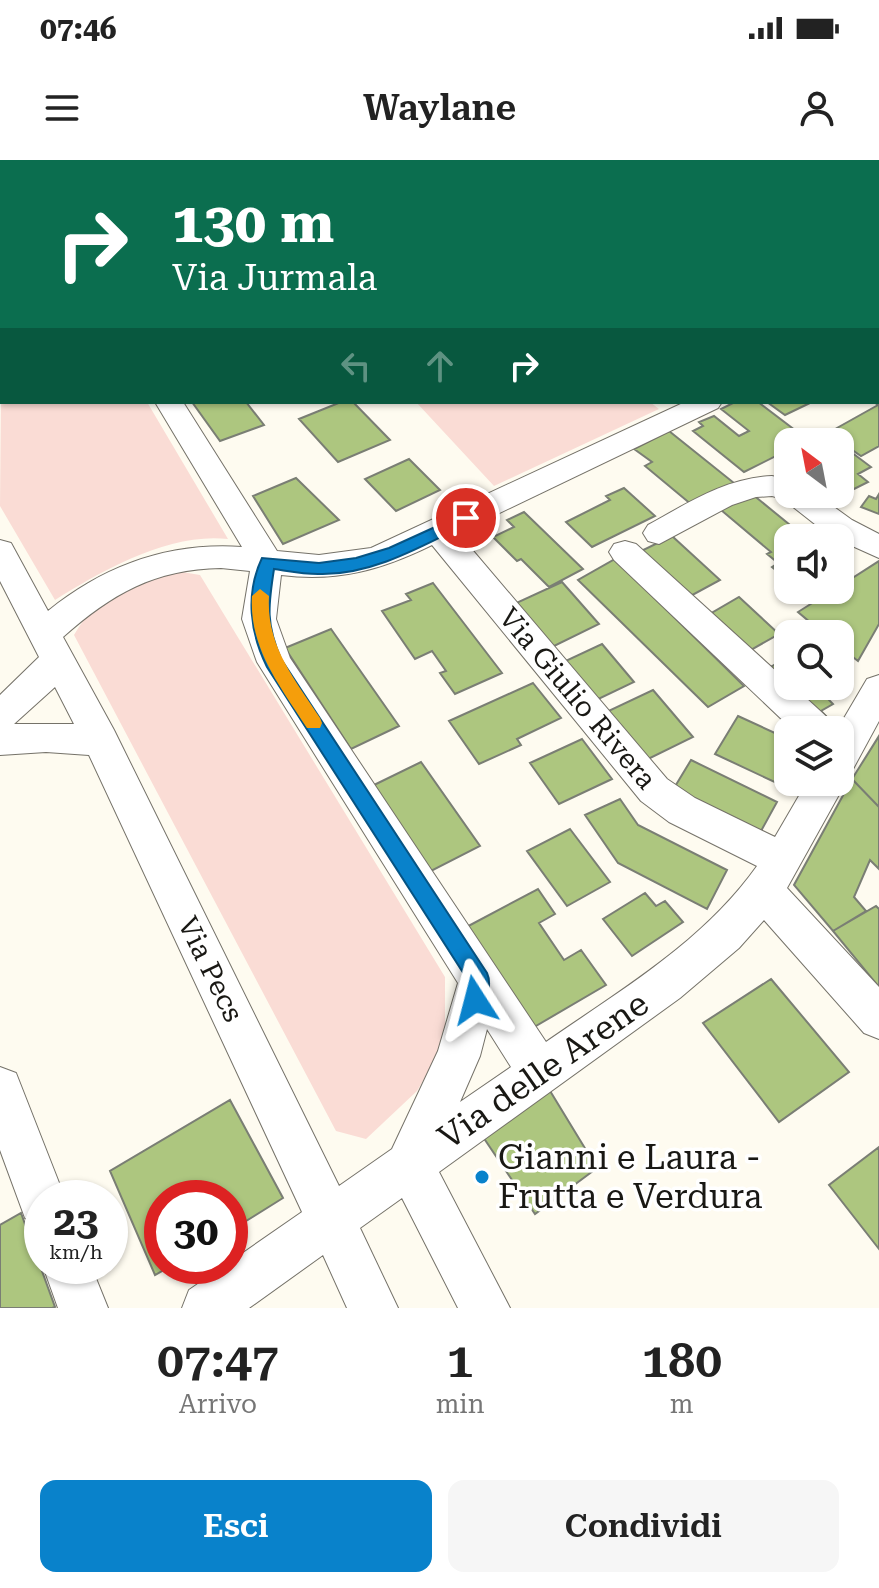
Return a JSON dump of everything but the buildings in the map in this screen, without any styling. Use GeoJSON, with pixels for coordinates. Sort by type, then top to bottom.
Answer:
{"type":"FeatureCollection","features":[{"type":"Feature","properties":{"kind":"street"},"geometry":{"type":"LineString","coordinates":[[170,404],[267,562],[259,611],[269,653],[540,1072]]}},
{"type":"Feature","properties":{"kind":"street"},"geometry":{"type":"LineString","coordinates":[[0,715],[31,690],[52,646],[93,593],[154,565],[209,556],[319,569],[347,566],[380,557],[687,406]]}},
{"type":"Feature","properties":{"kind":"street"},"geometry":{"type":"LineString","coordinates":[[659,533],[749,486],[774,486]]}},
{"type":"Feature","properties":{"kind":"street"},"geometry":{"type":"LineString","coordinates":[[814,508],[841,528],[879,547]]}},
{"type":"Feature","properties":{"kind":"street","name":"Via Giulio Rivera"},"geometry":{"type":"LineString","coordinates":[[438,531],[654,790],[773,875]]}},
{"type":"Feature","properties":{"kind":"street","name":"Via Pecs"},"geometry":{"type":"LineString","coordinates":[[0,551],[101,741],[373,1308]]}},
{"type":"Feature","properties":{"kind":"street"},"geometry":{"type":"LineString","coordinates":[[625,552],[793,716]]}},
{"type":"Feature","properties":{"kind":"street","name":"Via delle Arene"},"geometry":{"type":"LineString","coordinates":[[854,725],[879,689]]}},
{"type":"Feature","properties":{"kind":"street"},"geometry":{"type":"LineString","coordinates":[[0,740],[46,737],[101,741]]}},
{"type":"Feature","properties":{"kind":"street","name":"Via delle Arene"},"geometry":{"type":"LineString","coordinates":[[207,1308],[679,974],[725,935],[773,875],[812,796]]}},
{"type":"Feature","properties":{"kind":"street"},"geometry":{"type":"LineString","coordinates":[[773,875],[879,1018]]}},
{"type":"Feature","properties":{"kind":"street"},"geometry":{"type":"LineString","coordinates":[[480,980],[458,1056],[409,1164],[485,1308]]}},
{"type":"Feature","properties":{"kind":"street"},"geometry":{"type":"LineString","coordinates":[[0,1089],[34,1180]]}},
{"type":"Feature","properties":{"kind":"street"},"geometry":{"type":"LineString","coordinates":[[74,1284],[83,1308]]}},
{"type":"Feature","properties":{"kind":"shaded area"},"geometry":{"type":"Polygon","coordinates":[[[1,404],[148,404],[228,539],[206,538],[161,547],[115,566],[55,600],[0,506],[1,404]]]}},
{"type":"Feature","properties":{"kind":"shaded area"},"geometry":{"type":"Polygon","coordinates":[[[418,404],[653,404],[659,409],[494,486],[418,404]]]}},
{"type":"Feature","properties":{"kind":"shaded area"},"geometry":{"type":"Polygon","coordinates":[[[170,570],[200,575],[445,977],[445,1044],[417,1091],[366,1139],[336,1131],[74,635],[93,609],[104,600],[170,570]]]}},
{"type":"Feature","properties":{"kind":"slow traffic"},"geometry":{"type":"LineString","coordinates":[[260,596],[259,619],[269,653],[313,723]]}},
{"type":"Feature","properties":{"kind":"place","name":"Gianni e Laura - Frutta e Verdura"},"geometry":{"type":"Point","coordinates":[482,1177]}},
{"type":"Feature","properties":{"kind":"route"},"geometry":{"type":"LineString","coordinates":[[466,518],[394,552],[357,564],[319,569],[267,562],[259,611],[262,635],[274,662],[480,980],[475,1000]]}}]}
